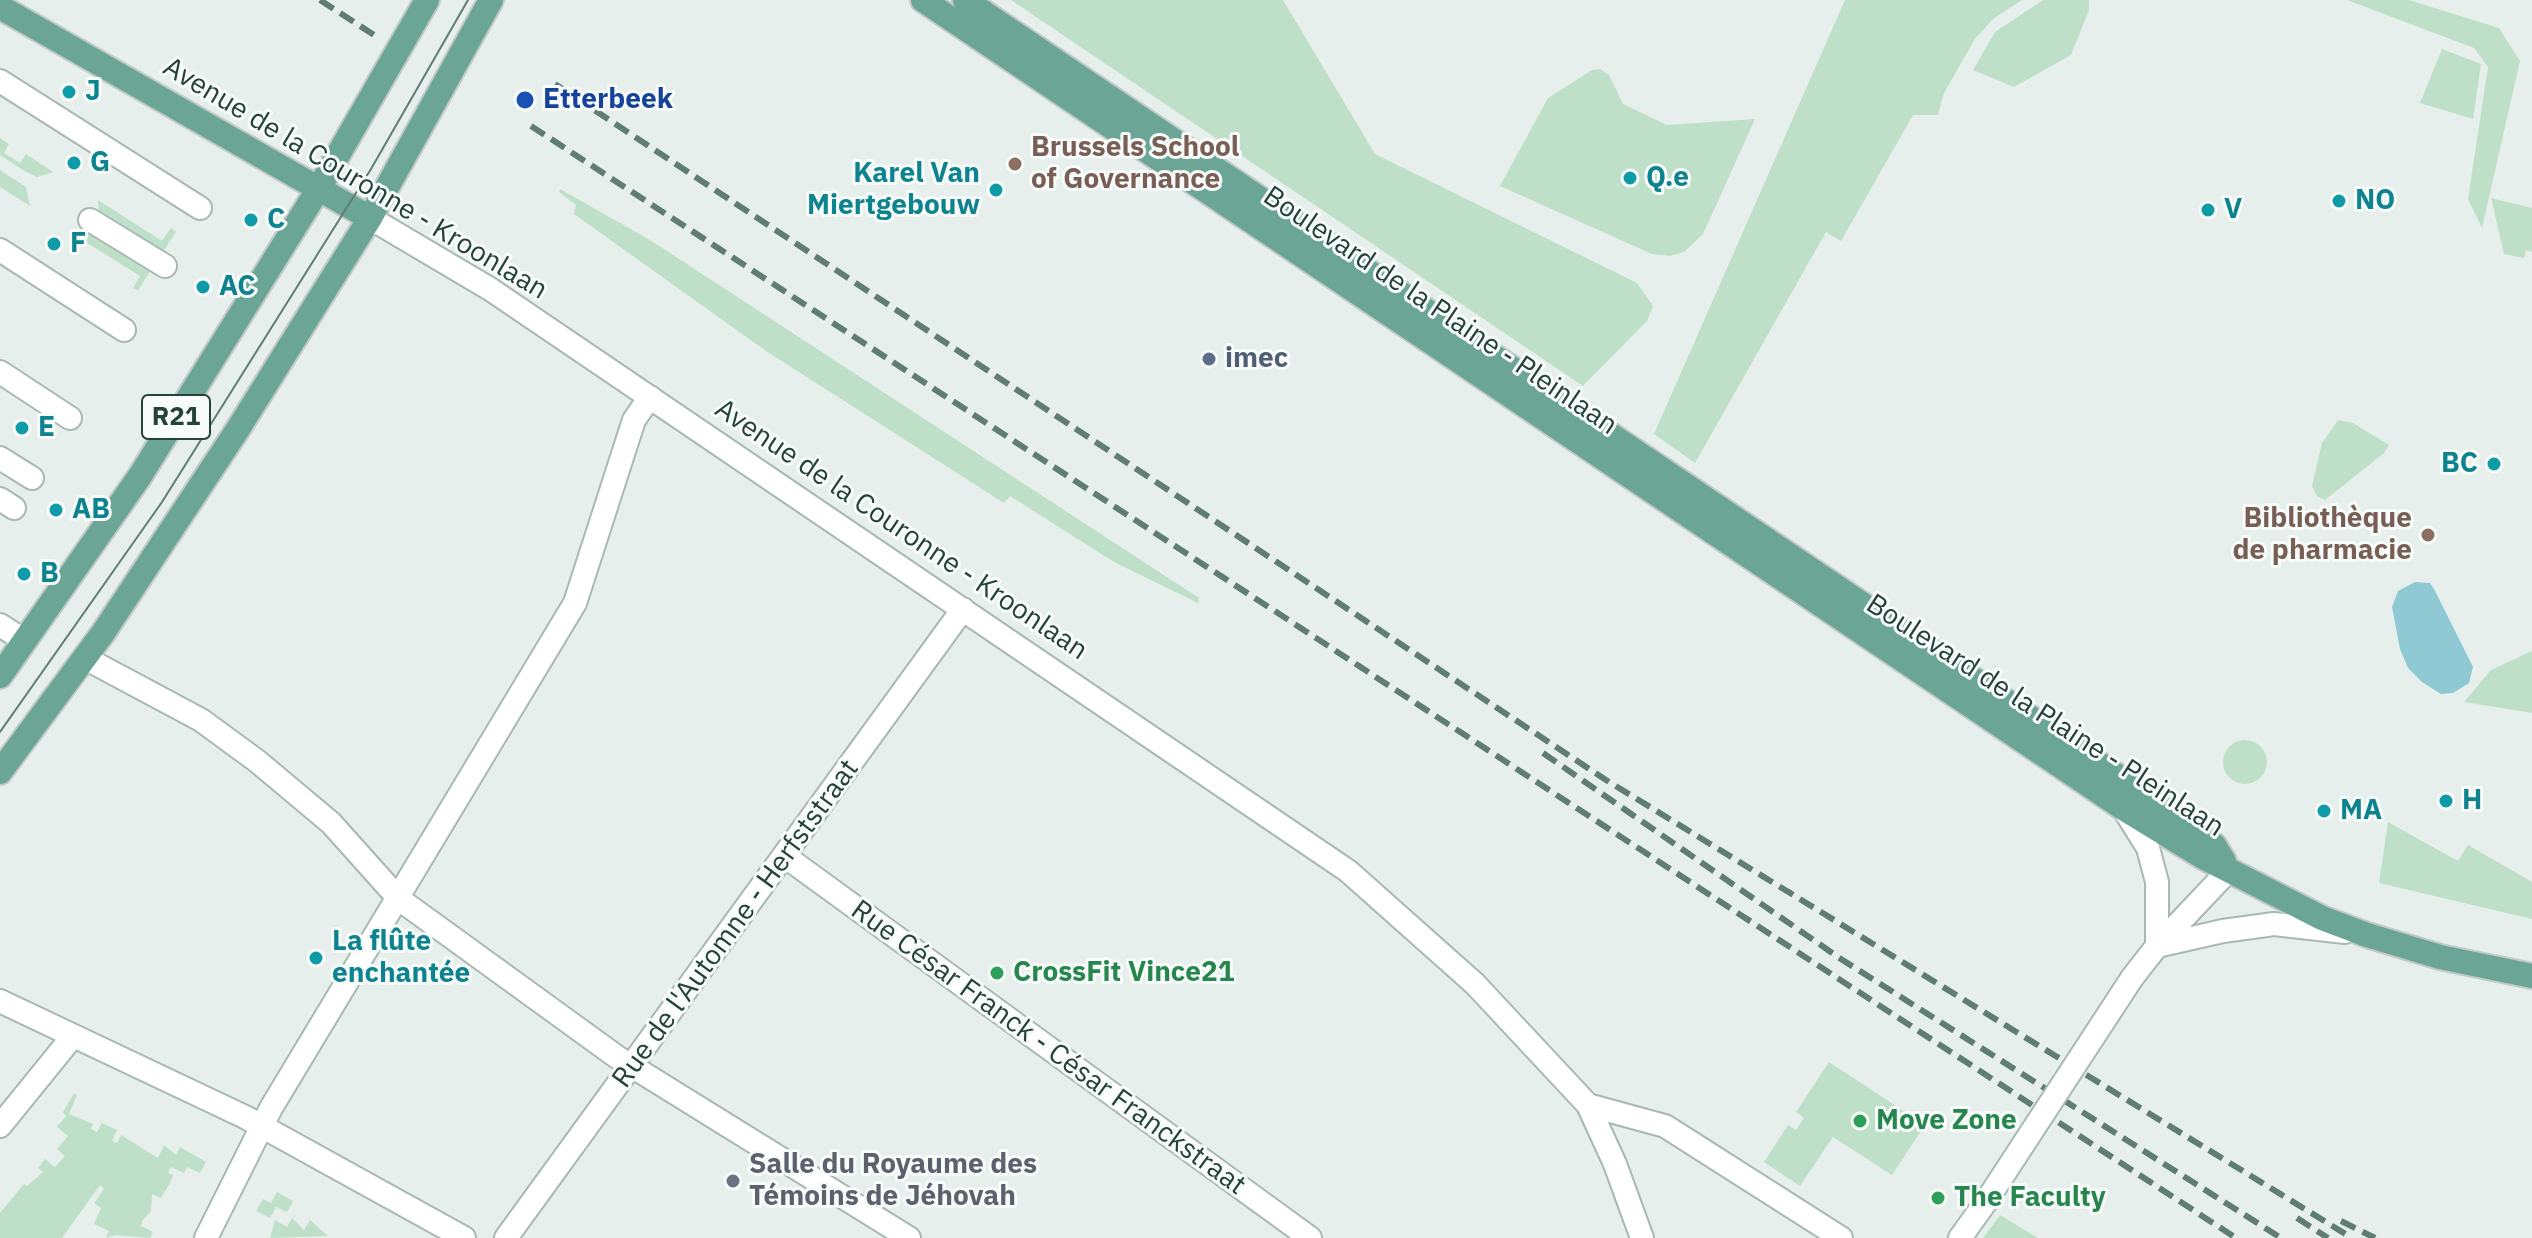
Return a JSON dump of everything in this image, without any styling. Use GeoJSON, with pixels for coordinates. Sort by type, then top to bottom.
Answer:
{"type":"FeatureCollection","features":[{"type":"Feature","properties":{"kind":"main road","name":"R21"},"geometry":{"type":"LineString","coordinates":[[0,676],[140,476],[319,188],[427,0]]}},
{"type":"Feature","properties":{"kind":"main road","name":"R21"},"geometry":{"type":"LineString","coordinates":[[0,772],[85,658],[230,442],[370,218],[491,0]]}},
{"type":"Feature","properties":{"kind":"main road","name":"Boulevard de la Plaine - Pleinlaan"},"geometry":{"type":"LineString","coordinates":[[923,0],[1769,556],[2185,823],[2214,845],[2229,870]]}},
{"type":"Feature","properties":{"kind":"main road","name":"Boulevard de la Plaine - Pleinlaan"},"geometry":{"type":"LineString","coordinates":[[965,0],[1769,556],[2123,808],[2229,870]]}},
{"type":"Feature","properties":{"kind":"main road","name":"Avenue de la Couronne - Kroonlaan"},"geometry":{"type":"LineString","coordinates":[[0,7],[370,218]]}},
{"type":"Feature","properties":{"kind":"main road"},"geometry":{"type":"LineString","coordinates":[[2229,870],[2322,918],[2367,935],[2440,957],[2532,976]]}},
{"type":"Feature","properties":{"kind":"street"},"geometry":{"type":"LineString","coordinates":[[0,81],[200,208]]}},
{"type":"Feature","properties":{"kind":"street","name":"Avenue de la Couronne - Kroonlaan"},"geometry":{"type":"LineString","coordinates":[[370,218],[490,289],[1348,871],[1475,984],[1588,1105],[1615,1164],[1642,1238]]}},
{"type":"Feature","properties":{"kind":"street"},"geometry":{"type":"LineString","coordinates":[[90,220],[165,266]]}},
{"type":"Feature","properties":{"kind":"street"},"geometry":{"type":"LineString","coordinates":[[0,250],[124,330]]}},
{"type":"Feature","properties":{"kind":"street"},"geometry":{"type":"LineString","coordinates":[[0,372],[70,418]]}},
{"type":"Feature","properties":{"kind":"street"},"geometry":{"type":"LineString","coordinates":[[206,1238],[261,1125],[575,603],[634,420],[650,397]]}},
{"type":"Feature","properties":{"kind":"street"},"geometry":{"type":"LineString","coordinates":[[5,454],[32,478]]}},
{"type":"Feature","properties":{"kind":"street","name":"Rue de l'Automne - Herfststraat"},"geometry":{"type":"LineString","coordinates":[[506,1238],[786,857],[963,609]]}},
{"type":"Feature","properties":{"kind":"street"},"geometry":{"type":"LineString","coordinates":[[0,625],[25,641]]}},
{"type":"Feature","properties":{"kind":"street"},"geometry":{"type":"LineString","coordinates":[[85,658],[201,720],[257,761],[331,823],[399,899],[632,1067],[909,1238]]}},
{"type":"Feature","properties":{"kind":"street"},"geometry":{"type":"LineString","coordinates":[[2123,808],[2148,848],[2157,882],[2157,946]]}},
{"type":"Feature","properties":{"kind":"street","name":"Rue César Franck - César Franckstraat"},"geometry":{"type":"LineString","coordinates":[[786,857],[1310,1238]]}},
{"type":"Feature","properties":{"kind":"street"},"geometry":{"type":"LineString","coordinates":[[1960,1238],[2132,978],[2157,946],[2229,870]]}},
{"type":"Feature","properties":{"kind":"street"},"geometry":{"type":"LineString","coordinates":[[2157,946],[2223,931],[2274,924],[2367,935]]}},
{"type":"Feature","properties":{"kind":"street"},"geometry":{"type":"LineString","coordinates":[[0,1001],[261,1125],[464,1238]]}},
{"type":"Feature","properties":{"kind":"street"},"geometry":{"type":"LineString","coordinates":[[0,1126],[73,1036]]}},
{"type":"Feature","properties":{"kind":"street"},"geometry":{"type":"LineString","coordinates":[[1588,1105],[1665,1126],[1841,1238]]}},
{"type":"Feature","properties":{"kind":"green space"},"geometry":{"type":"Polygon","coordinates":[[[1011,0],[1283,0],[1375,154],[1637,283],[1653,306],[1647,321],[1583,386],[1011,0]]]}},
{"type":"Feature","properties":{"kind":"green space"},"geometry":{"type":"Polygon","coordinates":[[[1845,0],[2022,0],[1993,19],[1975,39],[1944,93],[1938,115],[1913,115],[1841,241],[1826,232],[1695,463],[1654,434],[1845,0]]]}},
{"type":"Feature","properties":{"kind":"green space"},"geometry":{"type":"Polygon","coordinates":[[[2043,0],[2089,0],[2089,10],[2071,55],[2014,87],[1973,70],[1995,32],[2043,0]]]}},
{"type":"Feature","properties":{"kind":"green space"},"geometry":{"type":"Polygon","coordinates":[[[2347,0],[2409,0],[2499,28],[2520,61],[2482,228],[2468,199],[2488,67],[2474,48],[2347,0]]]}},
{"type":"Feature","properties":{"kind":"green space"},"geometry":{"type":"Polygon","coordinates":[[[2442,49],[2481,64],[2473,119],[2420,103],[2442,49]]]}},
{"type":"Feature","properties":{"kind":"green space"},"geometry":{"type":"Polygon","coordinates":[[[1600,69],[1609,75],[1623,104],[1667,125],[1755,119],[1703,234],[1684,252],[1670,256],[1652,254],[1500,186],[1548,98],[1592,70],[1600,69]]]}},
{"type":"Feature","properties":{"kind":"green space"},"geometry":{"type":"Polygon","coordinates":[[[0,138],[9,144],[4,153],[20,163],[26,154],[53,172],[37,177],[26,172],[0,155],[0,138]]]}},
{"type":"Feature","properties":{"kind":"green space"},"geometry":{"type":"Polygon","coordinates":[[[0,170],[26,187],[30,206],[0,187],[0,170]]]}},
{"type":"Feature","properties":{"kind":"green space"},"geometry":{"type":"Polygon","coordinates":[[[560,189],[650,240],[1199,598],[1198,603],[1114,562],[1010,496],[1004,503],[766,351],[574,214],[576,205],[559,192],[560,189]]]}},
{"type":"Feature","properties":{"kind":"green space"},"geometry":{"type":"Polygon","coordinates":[[[2491,198],[2532,208],[2532,252],[2526,250],[2524,258],[2504,254],[2491,198]]]}},
{"type":"Feature","properties":{"kind":"green space"},"geometry":{"type":"Polygon","coordinates":[[[98,200],[162,241],[171,228],[176,232],[163,252],[99,217],[98,200]]]}},
{"type":"Feature","properties":{"kind":"green space"},"geometry":{"type":"Polygon","coordinates":[[[86,228],[149,265],[150,271],[138,291],[133,288],[140,276],[76,236],[86,228]]]}},
{"type":"Feature","properties":{"kind":"green space"},"geometry":{"type":"Polygon","coordinates":[[[2338,420],[2353,423],[2389,445],[2384,453],[2325,500],[2317,496],[2312,486],[2322,443],[2338,420]]]}},
{"type":"Feature","properties":{"kind":"green space"},"geometry":{"type":"Polygon","coordinates":[[[2532,651],[2532,713],[2464,702],[2491,670],[2532,651]]]}},
{"type":"Feature","properties":{"kind":"green space"},"geometry":{"type":"Polygon","coordinates":[[[2245,740],[2260,747],[2267,762],[2260,777],[2245,784],[2230,777],[2223,762],[2230,747],[2245,740]]]}},
{"type":"Feature","properties":{"kind":"green space"},"geometry":{"type":"Polygon","coordinates":[[[2388,822],[2458,861],[2468,845],[2532,882],[2532,919],[2379,883],[2388,822]]]}},
{"type":"Feature","properties":{"kind":"green space","name":"Move Zone"},"geometry":{"type":"Polygon","coordinates":[[[1829,1062],[1925,1125],[1892,1175],[1833,1137],[1800,1186],[1764,1162],[1788,1125],[1796,1130],[1804,1118],[1796,1112],[1829,1062]]]}},
{"type":"Feature","properties":{"kind":"green space"},"geometry":{"type":"Polygon","coordinates":[[[74,1093],[77,1095],[69,1114],[93,1124],[91,1129],[97,1132],[102,1123],[117,1130],[112,1141],[117,1143],[121,1135],[158,1158],[164,1145],[176,1155],[180,1147],[206,1162],[200,1173],[187,1167],[184,1173],[171,1167],[168,1173],[173,1175],[170,1183],[161,1198],[152,1194],[151,1211],[142,1221],[141,1226],[153,1232],[150,1238],[116,1235],[106,1238],[109,1231],[94,1224],[101,1208],[94,1203],[104,1189],[100,1185],[62,1238],[0,1238],[0,1213],[24,1184],[27,1186],[43,1172],[38,1168],[45,1159],[55,1167],[65,1156],[57,1149],[68,1136],[57,1127],[66,1116],[63,1112],[74,1093]]]}},
{"type":"Feature","properties":{"kind":"green space"},"geometry":{"type":"Polygon","coordinates":[[[277,1192],[293,1201],[287,1212],[276,1207],[270,1218],[256,1211],[263,1199],[271,1203],[277,1192]]]}},
{"type":"Feature","properties":{"kind":"green space"},"geometry":{"type":"Polygon","coordinates":[[[2000,1215],[2038,1238],[1983,1238],[2000,1215]]]}},
{"type":"Feature","properties":{"kind":"green space"},"geometry":{"type":"Polygon","coordinates":[[[292,1218],[304,1230],[310,1220],[328,1236],[270,1238],[275,1220],[287,1227],[292,1218]]]}},
{"type":"Feature","properties":{"kind":"water"},"geometry":{"type":"Polygon","coordinates":[[[2415,582],[2430,583],[2473,667],[2469,683],[2453,693],[2441,694],[2422,682],[2408,668],[2400,649],[2392,607],[2398,591],[2415,582]]]}},
{"type":"Feature","properties":{"kind":"tram line"},"geometry":{"type":"LineString","coordinates":[[0,732],[162,502],[371,169],[468,0]]}},
{"type":"Feature","properties":{"kind":"railway"},"geometry":{"type":"LineString","coordinates":[[320,0],[377,37]]}},
{"type":"Feature","properties":{"kind":"railway"},"geometry":{"type":"LineString","coordinates":[[555,84],[1606,780],[2352,1238]]}},
{"type":"Feature","properties":{"kind":"railway"},"geometry":{"type":"LineString","coordinates":[[531,126],[2236,1238]]}},
{"type":"Feature","properties":{"kind":"railway"},"geometry":{"type":"LineString","coordinates":[[1543,753],[1841,959],[2281,1238]]}},
{"type":"Feature","properties":{"kind":"railway"},"geometry":{"type":"LineString","coordinates":[[2297,1218],[2328,1238]]}},
{"type":"Feature","properties":{"kind":"railway"},"geometry":{"type":"LineString","coordinates":[[2341,1221],[2375,1238]]}},
{"type":"Feature","properties":{"kind":"place","name":"J"},"geometry":{"type":"Point","coordinates":[69,92]}},
{"type":"Feature","properties":{"kind":"place","name":"Etterbeek"},"geometry":{"type":"Point","coordinates":[525,100]}},
{"type":"Feature","properties":{"kind":"place","name":"G"},"geometry":{"type":"Point","coordinates":[74,163]}},
{"type":"Feature","properties":{"kind":"place","name":"Brussels School of Governance"},"geometry":{"type":"Point","coordinates":[1015,164]}},
{"type":"Feature","properties":{"kind":"place","name":"Q.e"},"geometry":{"type":"Point","coordinates":[1630,178]}},
{"type":"Feature","properties":{"kind":"place","name":"Karel Van Miertgebouw"},"geometry":{"type":"Point","coordinates":[996,190]}},
{"type":"Feature","properties":{"kind":"place","name":"NO"},"geometry":{"type":"Point","coordinates":[2339,201]}},
{"type":"Feature","properties":{"kind":"place","name":"V"},"geometry":{"type":"Point","coordinates":[2208,210]}},
{"type":"Feature","properties":{"kind":"place","name":"C"},"geometry":{"type":"Point","coordinates":[251,220]}},
{"type":"Feature","properties":{"kind":"place","name":"F"},"geometry":{"type":"Point","coordinates":[54,244]}},
{"type":"Feature","properties":{"kind":"place","name":"AC"},"geometry":{"type":"Point","coordinates":[203,287]}},
{"type":"Feature","properties":{"kind":"place","name":"imec"},"geometry":{"type":"Point","coordinates":[1209,359]}},
{"type":"Feature","properties":{"kind":"place","name":"E"},"geometry":{"type":"Point","coordinates":[22,428]}},
{"type":"Feature","properties":{"kind":"place","name":"BC"},"geometry":{"type":"Point","coordinates":[2494,464]}},
{"type":"Feature","properties":{"kind":"place","name":"AB"},"geometry":{"type":"Point","coordinates":[56,510]}},
{"type":"Feature","properties":{"kind":"place","name":"Bibliothèque de pharmacie"},"geometry":{"type":"Point","coordinates":[2428,535]}},
{"type":"Feature","properties":{"kind":"place","name":"B"},"geometry":{"type":"Point","coordinates":[24,574]}},
{"type":"Feature","properties":{"kind":"place","name":"H"},"geometry":{"type":"Point","coordinates":[2446,801]}},
{"type":"Feature","properties":{"kind":"place","name":"MA"},"geometry":{"type":"Point","coordinates":[2324,811]}},
{"type":"Feature","properties":{"kind":"place","name":"La flûte enchantée"},"geometry":{"type":"Point","coordinates":[316,958]}},
{"type":"Feature","properties":{"kind":"place","name":"CrossFit Vince21"},"geometry":{"type":"Point","coordinates":[997,973]}},
{"type":"Feature","properties":{"kind":"place","name":"Move Zone"},"geometry":{"type":"Point","coordinates":[1860,1121]}},
{"type":"Feature","properties":{"kind":"place","name":"Salle du Royaume des Témoins de Jéhovah"},"geometry":{"type":"Point","coordinates":[733,1181]}},
{"type":"Feature","properties":{"kind":"place","name":"The Faculty"},"geometry":{"type":"Point","coordinates":[1938,1198]}}]}
